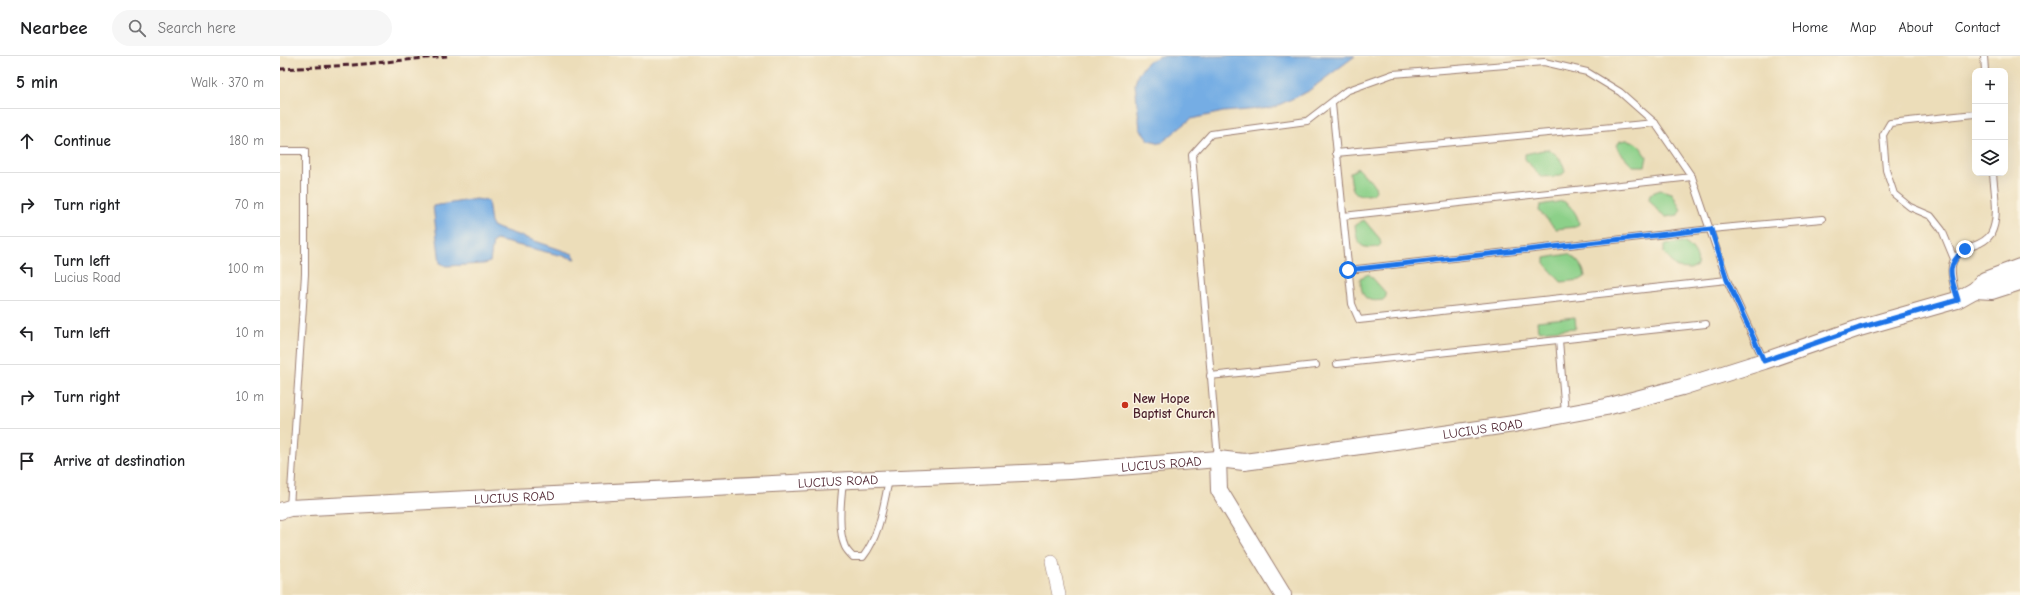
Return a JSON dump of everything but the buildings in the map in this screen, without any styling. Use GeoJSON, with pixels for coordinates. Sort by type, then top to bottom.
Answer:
{"type":"FeatureCollection","features":[{"type":"Feature","properties":{"kind":"street","name":"LUCIUS ROAD"},"geometry":{"type":"LineString","coordinates":[[285,510],[844,480],[1070,471],[1218,459],[1244,462],[1565,416],[1606,407],[1674,389],[1764,361],[1859,328],[1958,300],[1974,290],[1984,280],[2020,267]]}},
{"type":"Feature","properties":{"kind":"street"},"geometry":{"type":"LineString","coordinates":[[1974,290],[1992,291],[2020,282]]}},
{"type":"Feature","properties":{"kind":"street"},"geometry":{"type":"LineString","coordinates":[[1218,459],[1219,490],[1283,595]]}},
{"type":"Feature","properties":{"kind":"street"},"geometry":{"type":"LineString","coordinates":[[1052,562],[1059,595]]}},
{"type":"Feature","properties":{"kind":"lane"},"geometry":{"type":"LineString","coordinates":[[1984,56],[1985,68]]}},
{"type":"Feature","properties":{"kind":"lane"},"geometry":{"type":"LineString","coordinates":[[1218,459],[1192,155],[1211,134],[1308,121],[1332,104],[1346,91],[1393,74],[1544,62],[1587,72],[1620,92],[1655,123],[1692,177],[1711,229],[1727,280],[1764,361]]}},
{"type":"Feature","properties":{"kind":"lane"},"geometry":{"type":"LineString","coordinates":[[1332,104],[1352,304],[1359,320],[1727,280]]}},
{"type":"Feature","properties":{"kind":"lane"},"geometry":{"type":"LineString","coordinates":[[1954,259],[1942,230],[1932,216],[1910,207],[1894,194],[1886,170],[1883,135],[1890,123],[1972,114]]}},
{"type":"Feature","properties":{"kind":"lane"},"geometry":{"type":"LineString","coordinates":[[1336,153],[1655,123]]}},
{"type":"Feature","properties":{"kind":"lane"},"geometry":{"type":"LineString","coordinates":[[280,150],[305,151],[305,274],[285,510]]}},
{"type":"Feature","properties":{"kind":"lane"},"geometry":{"type":"LineString","coordinates":[[1958,300],[1950,273],[1954,259],[1965,249],[1980,244],[1990,235],[1995,220],[1992,176]]}},
{"type":"Feature","properties":{"kind":"lane"},"geometry":{"type":"LineString","coordinates":[[1343,216],[1692,177]]}},
{"type":"Feature","properties":{"kind":"lane"},"geometry":{"type":"LineString","coordinates":[[1348,270],[1711,229],[1822,219]]}},
{"type":"Feature","properties":{"kind":"lane"},"geometry":{"type":"LineString","coordinates":[[1337,364],[1706,324]]}},
{"type":"Feature","properties":{"kind":"lane"},"geometry":{"type":"LineString","coordinates":[[1559,340],[1565,416]]}},
{"type":"Feature","properties":{"kind":"lane"},"geometry":{"type":"LineString","coordinates":[[1210,376],[1316,365]]}},
{"type":"Feature","properties":{"kind":"lane"},"geometry":{"type":"LineString","coordinates":[[844,480],[842,495],[842,531],[845,547],[853,557],[863,556],[871,546],[879,526],[889,478]]}},
{"type":"Feature","properties":{"kind":"green space"},"geometry":{"type":"Polygon","coordinates":[[[1620,141],[1633,141],[1643,151],[1647,157],[1645,166],[1633,166],[1620,152],[1617,145],[1620,141]]]}},
{"type":"Feature","properties":{"kind":"green space"},"geometry":{"type":"Polygon","coordinates":[[[1548,149],[1562,162],[1565,172],[1560,176],[1541,177],[1525,159],[1525,154],[1548,149]]]}},
{"type":"Feature","properties":{"kind":"green space"},"geometry":{"type":"Polygon","coordinates":[[[1358,168],[1375,186],[1376,191],[1373,194],[1361,195],[1354,191],[1351,184],[1350,173],[1358,168]]]}},
{"type":"Feature","properties":{"kind":"green space"},"geometry":{"type":"Polygon","coordinates":[[[1660,190],[1672,193],[1681,210],[1678,215],[1666,217],[1657,210],[1649,199],[1650,194],[1660,190]]]}},
{"type":"Feature","properties":{"kind":"green space"},"geometry":{"type":"Polygon","coordinates":[[[1563,201],[1574,211],[1579,224],[1575,227],[1556,229],[1539,211],[1540,205],[1563,201]]]}},
{"type":"Feature","properties":{"kind":"green space"},"geometry":{"type":"Polygon","coordinates":[[[1364,220],[1380,239],[1381,244],[1378,247],[1371,248],[1360,244],[1355,225],[1364,220]]]}},
{"type":"Feature","properties":{"kind":"green space"},"geometry":{"type":"Polygon","coordinates":[[[1683,242],[1692,249],[1698,262],[1697,266],[1690,269],[1677,268],[1664,253],[1664,247],[1666,244],[1683,242]]]}},
{"type":"Feature","properties":{"kind":"green space"},"geometry":{"type":"Polygon","coordinates":[[[1568,254],[1580,264],[1585,277],[1580,280],[1561,282],[1545,264],[1545,258],[1568,254]]]}},
{"type":"Feature","properties":{"kind":"green space"},"geometry":{"type":"Polygon","coordinates":[[[1369,274],[1385,292],[1386,297],[1383,300],[1376,301],[1367,299],[1363,293],[1360,278],[1369,274]]]}},
{"type":"Feature","properties":{"kind":"green space"},"geometry":{"type":"Polygon","coordinates":[[[1575,317],[1576,328],[1538,331],[1537,321],[1575,317]]]}},
{"type":"Feature","properties":{"kind":"water"},"geometry":{"type":"Polygon","coordinates":[[[1161,56],[1355,56],[1307,92],[1272,108],[1223,112],[1191,119],[1161,143],[1149,140],[1140,129],[1135,84],[1138,74],[1147,62],[1161,56]]]}},
{"type":"Feature","properties":{"kind":"water"},"geometry":{"type":"Polygon","coordinates":[[[476,199],[488,201],[491,223],[494,227],[573,254],[576,259],[496,240],[493,242],[490,262],[484,264],[446,266],[440,263],[433,206],[476,199]]]}},
{"type":"Feature","properties":{"kind":"railway"},"geometry":{"type":"LineString","coordinates":[[280,69],[353,65],[447,56]]}},
{"type":"Feature","properties":{"kind":"place","name":"New Hope Baptist Church"},"geometry":{"type":"Point","coordinates":[1125,405]}},
{"type":"Feature","properties":{"kind":"route"},"geometry":{"type":"LineString","coordinates":[[1348,270],[1711,229],[1727,280],[1764,361],[1859,328],[1958,300],[1950,273],[1954,259],[1965,249]]}}]}
